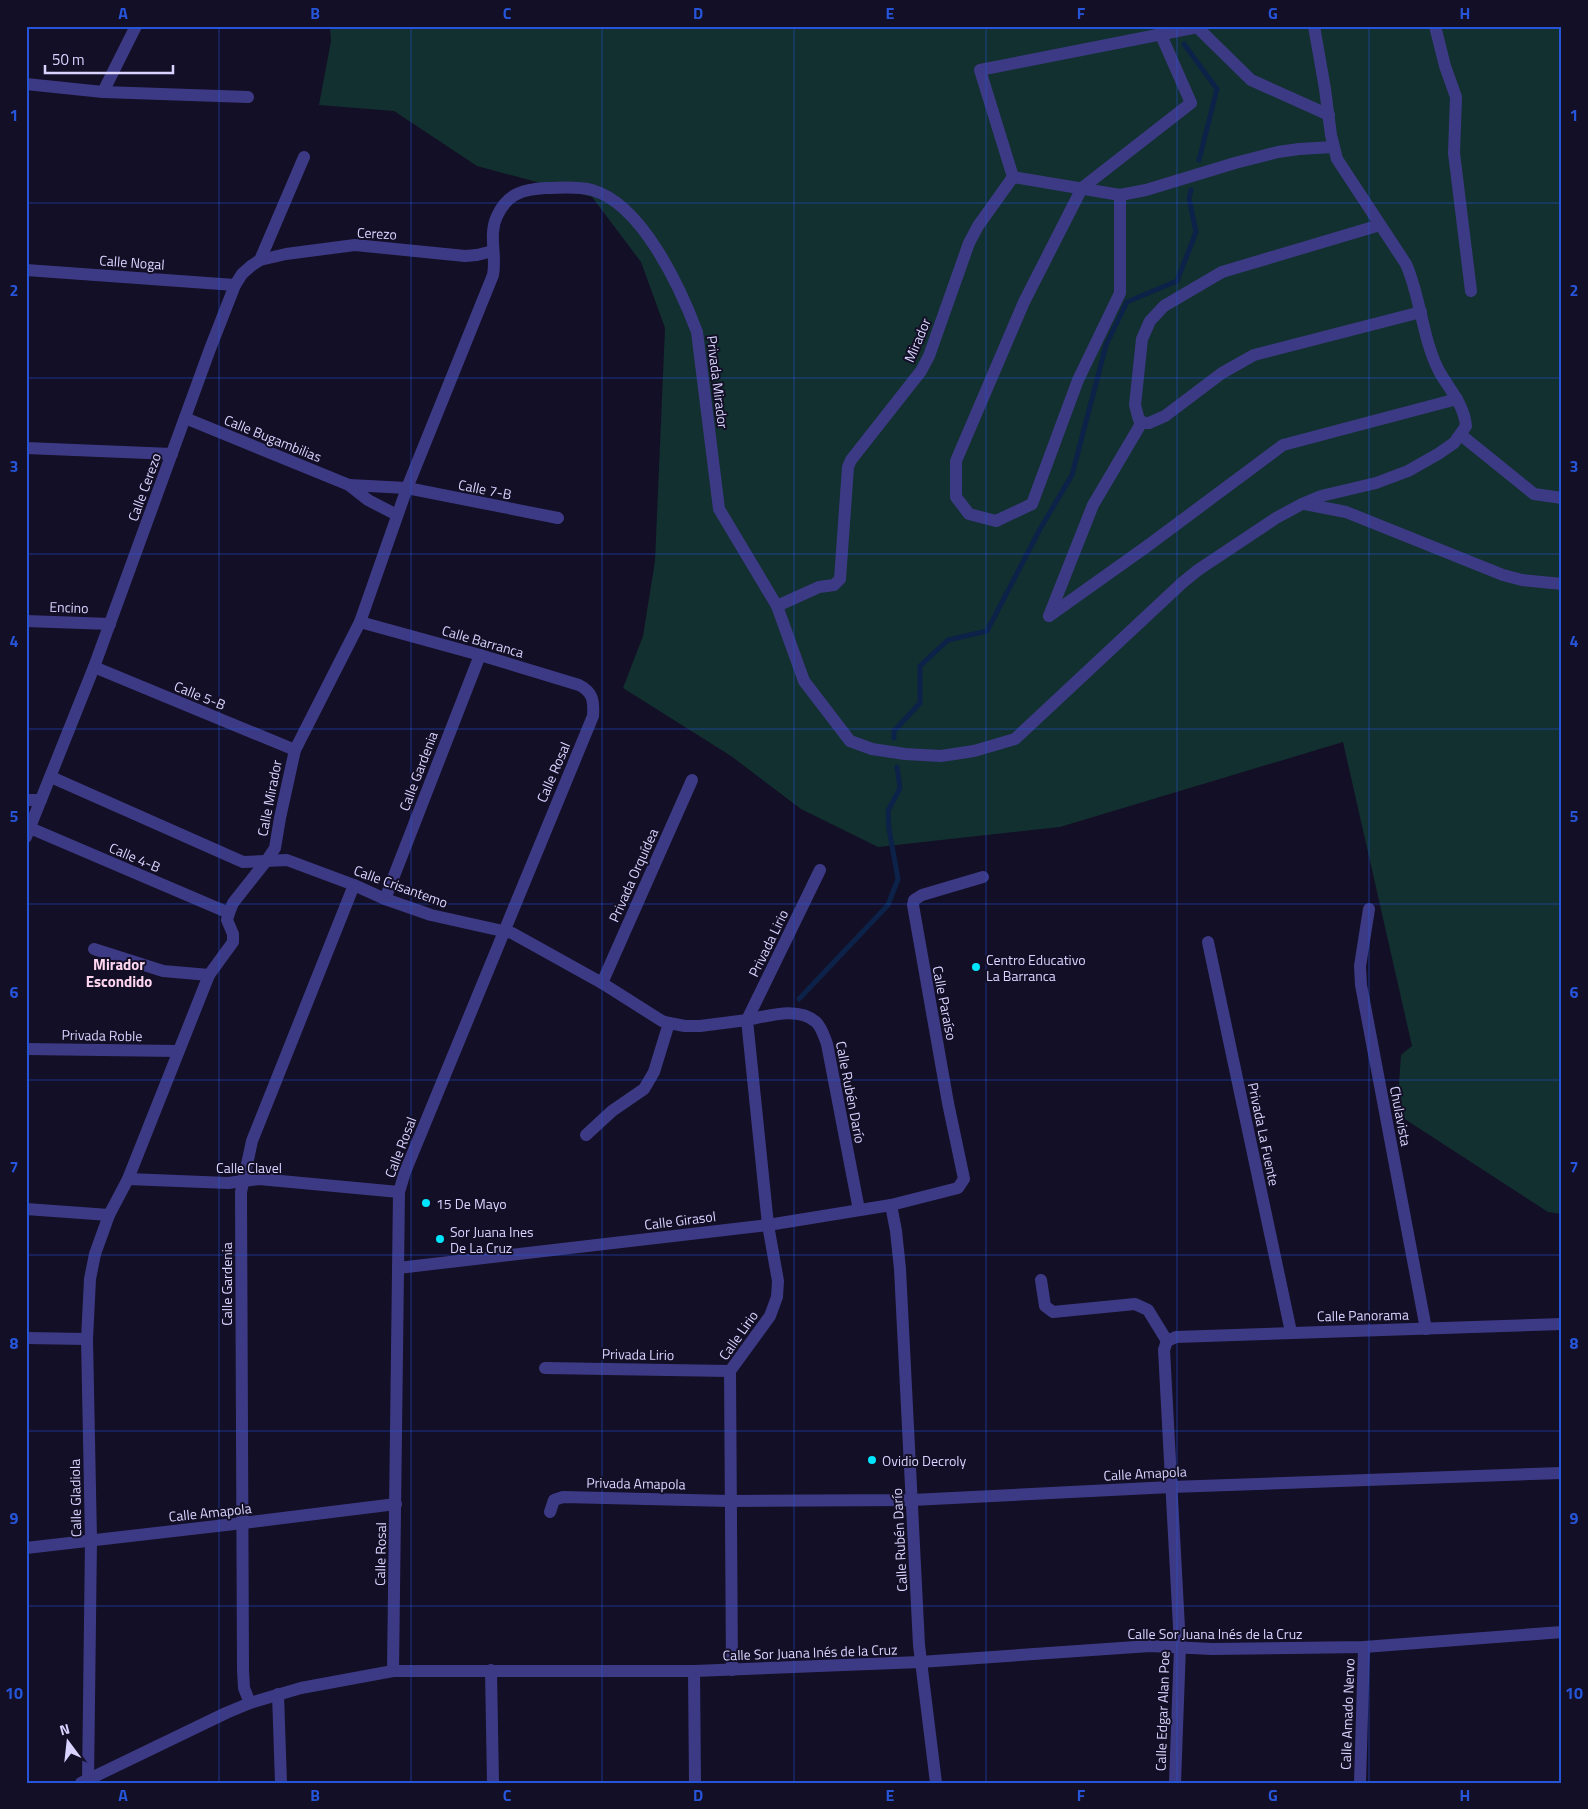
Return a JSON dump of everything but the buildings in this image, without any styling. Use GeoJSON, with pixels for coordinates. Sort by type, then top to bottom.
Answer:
{"type":"FeatureCollection","features":[{"type":"Feature","properties":{"kind":"street"},"geometry":{"type":"LineString","coordinates":[[103,92],[136,26]]}},
{"type":"Feature","properties":{"kind":"street"},"geometry":{"type":"LineString","coordinates":[[1314,26],[1333,148],[1341,169],[1406,264],[1429,344],[1438,368],[1457,399],[1465,419],[1466,426],[1461,435],[1534,494],[1562,498]]}},
{"type":"Feature","properties":{"kind":"street"},"geometry":{"type":"LineString","coordinates":[[1435,26],[1445,66],[1456,97],[1454,153],[1471,291]]}},
{"type":"Feature","properties":{"kind":"street"},"geometry":{"type":"LineString","coordinates":[[1329,115],[1251,80],[1200,27],[980,70],[1013,177],[1120,195],[1146,190],[1278,152],[1333,148]]}},
{"type":"Feature","properties":{"kind":"street"},"geometry":{"type":"LineString","coordinates":[[1120,195],[1120,292],[1078,380],[1032,504],[996,521],[969,514],[956,497],[956,461],[1024,302],[1082,188],[1191,103],[1160,35]]}},
{"type":"Feature","properties":{"kind":"street"},"geometry":{"type":"LineString","coordinates":[[26,84],[103,92],[248,96]]}},
{"type":"Feature","properties":{"kind":"street","name":"Calle Cerezo"},"geometry":{"type":"LineString","coordinates":[[28,833],[94,667],[235,285],[242,274],[260,260],[304,157]]}},
{"type":"Feature","properties":{"kind":"street","name":"Mirador"},"geometry":{"type":"LineString","coordinates":[[778,606],[818,587],[834,585],[840,579],[850,460],[921,371],[929,356],[978,226],[1013,177]]}},
{"type":"Feature","properties":{"kind":"street","name":"Privada Mirador"},"geometry":{"type":"LineString","coordinates":[[397,515],[406,488],[493,276],[493,227],[500,209],[507,200],[516,194],[528,190],[578,188],[591,190],[609,198],[645,231],[679,288],[697,332],[719,509],[778,606],[804,681],[850,742],[872,749],[905,754],[940,756],[974,751],[1015,739],[1182,583],[1276,518],[1321,496],[1392,478],[1438,454],[1454,443],[1461,435]]}},
{"type":"Feature","properties":{"kind":"street"},"geometry":{"type":"LineString","coordinates":[[1380,225],[1222,272],[1164,306],[1150,321],[1142,339],[1135,405],[1137,416],[1142,422],[1149,423],[1165,416],[1222,373],[1254,354],[1421,312]]}},
{"type":"Feature","properties":{"kind":"street","name":"Cerezo"},"geometry":{"type":"LineString","coordinates":[[260,260],[286,254],[355,246],[465,256],[493,251]]}},
{"type":"Feature","properties":{"kind":"street","name":"Calle Nogal"},"geometry":{"type":"LineString","coordinates":[[26,270],[235,285]]}},
{"type":"Feature","properties":{"kind":"street"},"geometry":{"type":"LineString","coordinates":[[1142,422],[1093,505],[1049,616],[1146,547],[1283,445],[1457,399]]}},
{"type":"Feature","properties":{"kind":"street","name":"Calle Bugambilias"},"geometry":{"type":"LineString","coordinates":[[185,418],[349,485],[368,500],[397,515]]}},
{"type":"Feature","properties":{"kind":"street"},"geometry":{"type":"LineString","coordinates":[[26,448],[172,454]]}},
{"type":"Feature","properties":{"kind":"street","name":"Calle Bugambilias"},"geometry":{"type":"LineString","coordinates":[[349,485],[406,488]]}},
{"type":"Feature","properties":{"kind":"street","name":"Calle 7-B"},"geometry":{"type":"LineString","coordinates":[[406,488],[558,518]]}},
{"type":"Feature","properties":{"kind":"street"},"geometry":{"type":"LineString","coordinates":[[1302,504],[1346,512],[1503,576],[1562,584]]}},
{"type":"Feature","properties":{"kind":"street","name":"Calle Mirador"},"geometry":{"type":"LineString","coordinates":[[229,913],[238,896],[267,860],[276,845],[295,750],[360,622],[397,515]]}},
{"type":"Feature","properties":{"kind":"street","name":"Encino"},"geometry":{"type":"LineString","coordinates":[[26,621],[110,624]]}},
{"type":"Feature","properties":{"kind":"street","name":"Calle Barranca"},"geometry":{"type":"LineString","coordinates":[[360,622],[579,684],[593,697]]}},
{"type":"Feature","properties":{"kind":"street","name":"Calle Gardenia"},"geometry":{"type":"LineString","coordinates":[[385,899],[480,655]]}},
{"type":"Feature","properties":{"kind":"street","name":"Calle 5-B"},"geometry":{"type":"LineString","coordinates":[[94,667],[295,750]]}},
{"type":"Feature","properties":{"kind":"street","name":"Calle Rosal"},"geometry":{"type":"LineString","coordinates":[[393,1671],[399,1192],[405,1172],[503,931],[593,716],[593,697]]}},
{"type":"Feature","properties":{"kind":"street","name":"Calle Crisantemo"},"geometry":{"type":"LineString","coordinates":[[51,777],[243,862],[287,860],[431,915],[503,931],[521,937],[602,983],[662,1021],[685,1026],[742,1021]]}},
{"type":"Feature","properties":{"kind":"street","name":"Privada Orquídea"},"geometry":{"type":"LineString","coordinates":[[602,983],[692,780]]}},
{"type":"Feature","properties":{"kind":"street"},"geometry":{"type":"LineString","coordinates":[[26,800],[41,800]]}},
{"type":"Feature","properties":{"kind":"street","name":"Calle 4-B"},"geometry":{"type":"LineString","coordinates":[[28,833],[229,913]]}},
{"type":"Feature","properties":{"kind":"street","name":"Privada Lirio"},"geometry":{"type":"LineString","coordinates":[[742,1021],[820,870]]}},
{"type":"Feature","properties":{"kind":"street","name":"Calle Paraíso"},"geometry":{"type":"LineString","coordinates":[[962,1184],[963,1174],[948,1103],[913,905],[914,900],[922,894],[984,877]]}},
{"type":"Feature","properties":{"kind":"street","name":"Calle Gardenia"},"geometry":{"type":"LineString","coordinates":[[250,1703],[244,1688],[243,1675],[240,1226],[243,1181],[252,1141],[354,885]]}},
{"type":"Feature","properties":{"kind":"street","name":"Chulavista"},"geometry":{"type":"LineString","coordinates":[[1369,909],[1360,966],[1361,985],[1426,1329]]}},
{"type":"Feature","properties":{"kind":"street"},"geometry":{"type":"LineString","coordinates":[[26,1209],[110,1215],[128,1179],[209,975],[233,942],[234,934],[227,920],[229,913]]}},
{"type":"Feature","properties":{"kind":"street","name":"Privada La Fuente"},"geometry":{"type":"LineString","coordinates":[[1208,942],[1291,1332]]}},
{"type":"Feature","properties":{"kind":"street"},"geometry":{"type":"LineString","coordinates":[[94,949],[153,969],[174,973],[209,975]]}},
{"type":"Feature","properties":{"kind":"street","name":"Calle Rubén Darío"},"geometry":{"type":"LineString","coordinates":[[742,1021],[778,1014],[792,1014],[808,1017],[818,1023],[823,1032],[859,1210]]}},
{"type":"Feature","properties":{"kind":"street","name":"Calle Lirio"},"geometry":{"type":"LineString","coordinates":[[732,1670],[730,1371],[770,1316],[778,1297],[778,1281],[768,1225],[742,1021]]}},
{"type":"Feature","properties":{"kind":"street"},"geometry":{"type":"LineString","coordinates":[[586,1135],[594,1130],[612,1111],[644,1089],[654,1072],[669,1023]]}},
{"type":"Feature","properties":{"kind":"street","name":"Privada Roble"},"geometry":{"type":"LineString","coordinates":[[26,1049],[178,1051]]}},
{"type":"Feature","properties":{"kind":"street","name":"Calle Clavel"},"geometry":{"type":"LineString","coordinates":[[128,1179],[228,1183],[259,1179],[399,1192]]}},
{"type":"Feature","properties":{"kind":"street","name":"Calle Girasol"},"geometry":{"type":"LineString","coordinates":[[398,1268],[768,1225],[891,1205],[954,1190],[962,1184]]}},
{"type":"Feature","properties":{"kind":"street","name":"Calle Rubén Darío"},"geometry":{"type":"LineString","coordinates":[[891,1205],[899,1248],[920,1662],[936,1783]]}},
{"type":"Feature","properties":{"kind":"street","name":"Calle Gladiola"},"geometry":{"type":"LineString","coordinates":[[85,1782],[91,1540],[87,1339],[90,1280],[95,1254],[110,1215]]}},
{"type":"Feature","properties":{"kind":"street"},"geometry":{"type":"LineString","coordinates":[[1042,1280],[1045,1306],[1053,1312],[1135,1304],[1148,1310],[1167,1341]]}},
{"type":"Feature","properties":{"kind":"street","name":"Calle Panorama"},"geometry":{"type":"LineString","coordinates":[[1167,1341],[1176,1337],[1291,1332],[1562,1324]]}},
{"type":"Feature","properties":{"kind":"street"},"geometry":{"type":"LineString","coordinates":[[26,1338],[87,1339]]}},
{"type":"Feature","properties":{"kind":"street","name":"Calle Edgar Alan Poe"},"geometry":{"type":"LineString","coordinates":[[1167,1341],[1164,1350],[1180,1646],[1175,1783]]}},
{"type":"Feature","properties":{"kind":"street","name":"Privada Lirio"},"geometry":{"type":"LineString","coordinates":[[545,1368],[730,1371]]}},
{"type":"Feature","properties":{"kind":"street","name":"Calle Amapola"},"geometry":{"type":"LineString","coordinates":[[730,1501],[912,1500],[1171,1487],[1562,1473]]}},
{"type":"Feature","properties":{"kind":"street","name":"Privada Amapola"},"geometry":{"type":"LineString","coordinates":[[550,1512],[554,1500],[563,1497],[730,1501]]}},
{"type":"Feature","properties":{"kind":"street","name":"Calle Amapola"},"geometry":{"type":"LineString","coordinates":[[26,1548],[396,1504]]}},
{"type":"Feature","properties":{"kind":"street","name":"Calle Sor Juana Inés de la Cruz"},"geometry":{"type":"LineString","coordinates":[[85,1782],[250,1703],[278,1694],[393,1671],[732,1670],[920,1662],[1150,1646],[1212,1649],[1364,1647],[1562,1632]]}},
{"type":"Feature","properties":{"kind":"street","name":"Calle Amado Nervo"},"geometry":{"type":"LineString","coordinates":[[1360,1783],[1364,1647]]}},
{"type":"Feature","properties":{"kind":"street"},"geometry":{"type":"LineString","coordinates":[[491,1670],[493,1783]]}},
{"type":"Feature","properties":{"kind":"street"},"geometry":{"type":"LineString","coordinates":[[694,1671],[695,1783]]}},
{"type":"Feature","properties":{"kind":"street"},"geometry":{"type":"LineString","coordinates":[[278,1694],[281,1783]]}},
{"type":"Feature","properties":{"kind":"green space"},"geometry":{"type":"Polygon","coordinates":[[[330,26],[1562,26],[1562,1214],[1548,1212],[1397,1114],[1401,1055],[1412,1046],[1343,742],[1060,827],[878,847],[801,809],[731,756],[623,688],[643,636],[655,561],[665,328],[641,262],[592,197],[477,166],[394,111],[319,105],[331,41],[330,26]]]}},
{"type":"Feature","properties":{"kind":"waterway"},"geometry":{"type":"LineString","coordinates":[[1184,44],[1217,89],[1199,160]]}},
{"type":"Feature","properties":{"kind":"waterway"},"geometry":{"type":"LineString","coordinates":[[894,738],[894,731],[920,703],[920,666],[948,640],[987,631],[1040,529],[1072,475],[1106,345],[1127,302],[1177,281],[1196,232],[1189,198],[1191,190]]}},
{"type":"Feature","properties":{"kind":"waterway"},"geometry":{"type":"LineString","coordinates":[[799,999],[888,905],[898,879],[889,829],[888,811],[900,788],[897,767]]}},
{"type":"Feature","properties":{"kind":"place","name":"Centro Educativo La Barranca"},"geometry":{"type":"Point","coordinates":[976,967]}},
{"type":"Feature","properties":{"kind":"place","name":"15 De Mayo"},"geometry":{"type":"Point","coordinates":[426,1203]}},
{"type":"Feature","properties":{"kind":"place","name":"Sor Juana Ines De La Cruz"},"geometry":{"type":"Point","coordinates":[440,1239]}},
{"type":"Feature","properties":{"kind":"place","name":"Ovidio Decroly"},"geometry":{"type":"Point","coordinates":[872,1460]}},
{"type":"Feature","properties":{"kind":"district","name":"Mirador Escondido"},"geometry":{"type":"Point","coordinates":[119,972]}}]}
